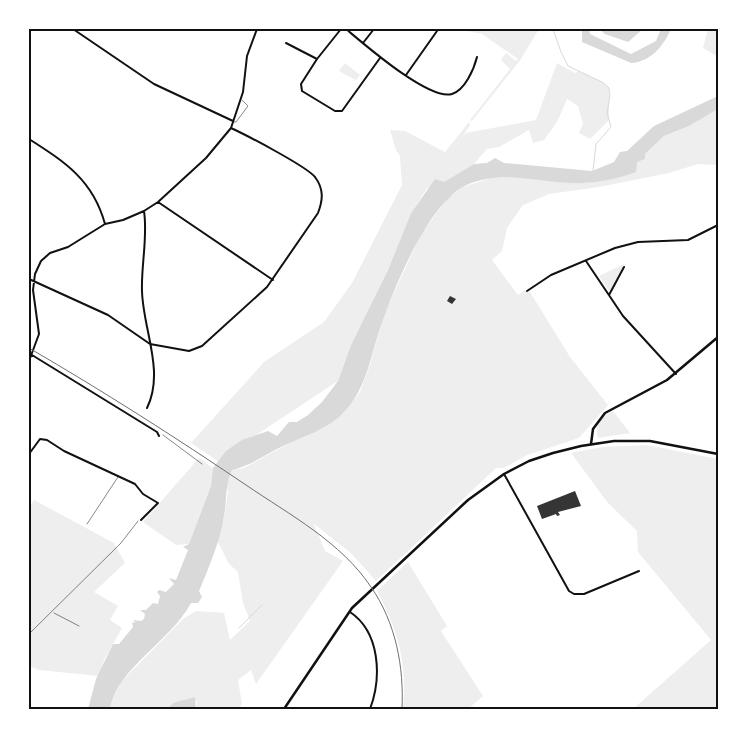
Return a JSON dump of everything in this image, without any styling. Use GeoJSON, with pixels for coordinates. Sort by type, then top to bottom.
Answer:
{"type":"FeatureCollection","features":[{"type":"Feature","properties":{"kind":"main road"},"geometry":{"type":"LineString","coordinates":[[591,444],[593,429],[605,413],[650,391],[676,374],[718,338]]}},
{"type":"Feature","properties":{"kind":"main road"},"geometry":{"type":"LineString","coordinates":[[284,709],[349,611],[468,500],[504,474],[545,456],[591,444],[633,440],[675,444],[718,454]]}},
{"type":"Feature","properties":{"kind":"street"},"geometry":{"type":"LineString","coordinates":[[73,29],[154,84],[233,121]]}},
{"type":"Feature","properties":{"kind":"street"},"geometry":{"type":"LineString","coordinates":[[29,361],[39,334],[33,300],[33,281],[37,267],[50,253],[68,248],[105,224],[123,220],[144,211],[158,202],[206,158],[231,128],[240,100],[250,44],[257,29]]}},
{"type":"Feature","properties":{"kind":"street"},"geometry":{"type":"LineString","coordinates":[[341,29],[317,59],[301,84],[302,91],[335,111],[342,111],[380,58]]}},
{"type":"Feature","properties":{"kind":"street"},"geometry":{"type":"LineString","coordinates":[[346,29],[380,58],[434,93],[452,94],[462,86],[475,67],[477,57]]}},
{"type":"Feature","properties":{"kind":"street"},"geometry":{"type":"LineString","coordinates":[[363,43],[374,29]]}},
{"type":"Feature","properties":{"kind":"street"},"geometry":{"type":"LineString","coordinates":[[406,75],[437,31]]}},
{"type":"Feature","properties":{"kind":"street"},"geometry":{"type":"LineString","coordinates":[[286,44],[317,59]]}},
{"type":"Feature","properties":{"kind":"street"},"geometry":{"type":"LineString","coordinates":[[29,279],[108,315],[150,344],[180,351],[199,349],[273,280],[318,213],[323,202],[322,193],[314,176],[231,128]]}},
{"type":"Feature","properties":{"kind":"street"},"geometry":{"type":"LineString","coordinates":[[29,139],[70,166],[79,175],[96,200],[105,224]]}},
{"type":"Feature","properties":{"kind":"street"},"geometry":{"type":"LineString","coordinates":[[158,202],[273,280]]}},
{"type":"Feature","properties":{"kind":"street"},"geometry":{"type":"LineString","coordinates":[[144,211],[142,294],[150,344],[153,386],[147,408]]}},
{"type":"Feature","properties":{"kind":"street"},"geometry":{"type":"LineString","coordinates":[[527,290],[550,275],[630,244],[692,239],[718,225]]}},
{"type":"Feature","properties":{"kind":"street"},"geometry":{"type":"LineString","coordinates":[[586,261],[623,316],[676,374]]}},
{"type":"Feature","properties":{"kind":"street"},"geometry":{"type":"LineString","coordinates":[[609,295],[624,266]]}},
{"type":"Feature","properties":{"kind":"street"},"geometry":{"type":"LineString","coordinates":[[32,355],[158,435]]}},
{"type":"Feature","properties":{"kind":"street"},"geometry":{"type":"LineString","coordinates":[[29,454],[36,443],[44,439],[83,461],[135,484],[142,494],[158,503],[141,520]]}},
{"type":"Feature","properties":{"kind":"street"},"geometry":{"type":"LineString","coordinates":[[504,474],[569,590],[574,594],[584,594],[639,571]]}},
{"type":"Feature","properties":{"kind":"street"},"geometry":{"type":"LineString","coordinates":[[349,611],[362,621],[371,637],[376,659],[377,682],[370,709]]}},
{"type":"Feature","properties":{"kind":"lane"},"geometry":{"type":"LineString","coordinates":[[233,121],[236,122],[247,109],[246,102],[240,100]]}},
{"type":"Feature","properties":{"kind":"lane"},"geometry":{"type":"LineString","coordinates":[[87,524],[119,476]]}},
{"type":"Feature","properties":{"kind":"path"},"geometry":{"type":"LineString","coordinates":[[158,435],[181,446],[202,464]]}},
{"type":"Feature","properties":{"kind":"path"},"geometry":{"type":"LineString","coordinates":[[29,634],[53,612],[141,520]]}},
{"type":"Feature","properties":{"kind":"path"},"geometry":{"type":"LineString","coordinates":[[53,612],[79,626]]}},
{"type":"Feature","properties":{"kind":"shaded area"},"geometry":{"type":"Polygon","coordinates":[[[458,29],[539,29],[521,59],[472,121],[470,120],[510,69],[501,60],[506,53],[516,61],[518,59],[482,34],[458,29]]]}},
{"type":"Feature","properties":{"kind":"shaded area"},"geometry":{"type":"Polygon","coordinates":[[[582,29],[589,29],[590,34],[631,54],[656,41],[661,29],[671,29],[665,41],[656,52],[645,60],[631,63],[582,42],[582,29]]]}},
{"type":"Feature","properties":{"kind":"shaded area"},"geometry":{"type":"Polygon","coordinates":[[[599,29],[643,29],[628,42],[605,34],[599,29]]]}},
{"type":"Feature","properties":{"kind":"shaded area"},"geometry":{"type":"Polygon","coordinates":[[[708,29],[718,29],[718,57],[703,48],[708,29]]]}},
{"type":"Feature","properties":{"kind":"shaded area"},"geometry":{"type":"Polygon","coordinates":[[[345,63],[360,75],[356,80],[339,71],[345,63]]]}},
{"type":"Feature","properties":{"kind":"shaded area"},"geometry":{"type":"Polygon","coordinates":[[[557,63],[575,73],[579,71],[604,83],[609,88],[609,120],[590,139],[579,133],[583,124],[578,106],[567,99],[557,122],[544,140],[533,143],[529,130],[499,147],[487,149],[474,164],[444,182],[427,188],[411,213],[388,270],[351,345],[338,381],[256,435],[235,446],[219,462],[191,443],[264,362],[324,322],[352,283],[402,185],[400,156],[396,150],[390,130],[405,131],[445,152],[469,122],[470,125],[463,136],[466,133],[536,120],[557,63]]]}},
{"type":"Feature","properties":{"kind":"shaded area"},"geometry":{"type":"Polygon","coordinates":[[[718,96],[718,109],[689,126],[664,136],[645,154],[645,159],[637,162],[636,172],[586,183],[514,178],[486,179],[473,182],[461,188],[449,198],[425,228],[397,284],[384,317],[364,380],[352,403],[330,424],[276,449],[258,460],[232,470],[228,481],[220,535],[199,591],[202,597],[198,603],[191,603],[171,630],[122,681],[114,695],[110,709],[88,709],[96,679],[113,644],[119,644],[133,627],[132,622],[135,623],[134,620],[141,621],[144,619],[145,614],[140,610],[146,610],[153,603],[158,604],[160,596],[157,592],[159,590],[166,592],[174,584],[169,578],[176,580],[188,550],[183,547],[189,544],[211,486],[213,468],[226,451],[242,440],[268,431],[277,436],[289,422],[297,422],[308,415],[322,402],[338,381],[351,345],[388,270],[411,213],[435,179],[444,182],[474,164],[487,163],[495,158],[504,163],[592,171],[614,162],[620,152],[627,151],[654,126],[718,96]]]}},
{"type":"Feature","properties":{"kind":"shaded area"},"geometry":{"type":"Polygon","coordinates":[[[718,109],[718,165],[698,164],[669,173],[599,187],[549,194],[523,205],[507,228],[502,251],[492,260],[518,295],[525,290],[530,292],[570,357],[608,405],[579,438],[527,455],[504,468],[496,468],[376,581],[351,553],[314,524],[325,551],[343,561],[256,684],[251,670],[238,680],[242,704],[238,709],[196,709],[197,701],[173,703],[167,709],[110,709],[112,699],[122,681],[183,619],[196,611],[224,613],[230,640],[250,621],[243,603],[238,572],[229,564],[217,540],[224,518],[228,492],[226,484],[232,470],[244,468],[342,414],[360,392],[370,365],[383,317],[421,234],[448,198],[463,187],[491,178],[540,178],[568,183],[588,183],[637,162],[664,136],[689,126],[718,109]]]}},
{"type":"Feature","properties":{"kind":"shaded area"},"geometry":{"type":"Polygon","coordinates":[[[624,264],[611,290],[609,291],[599,276],[624,264]]]}},
{"type":"Feature","properties":{"kind":"shaded area"},"geometry":{"type":"Polygon","coordinates":[[[613,411],[630,433],[598,438],[598,425],[605,416],[613,411]]]}},
{"type":"Feature","properties":{"kind":"shaded area"},"geometry":{"type":"Polygon","coordinates":[[[647,445],[718,459],[718,709],[633,709],[711,640],[638,552],[637,531],[608,503],[571,453],[602,447],[647,445]]]}},
{"type":"Feature","properties":{"kind":"shaded area"},"geometry":{"type":"Polygon","coordinates":[[[199,458],[213,468],[211,486],[189,544],[176,545],[143,522],[199,458]]]}},
{"type":"Feature","properties":{"kind":"shaded area"},"geometry":{"type":"Polygon","coordinates":[[[34,500],[114,543],[125,563],[94,592],[118,606],[110,620],[122,628],[104,660],[99,676],[39,670],[29,666],[29,508],[34,500]]]}},
{"type":"Feature","properties":{"kind":"shaded area"},"geometry":{"type":"Polygon","coordinates":[[[408,562],[447,626],[441,631],[483,696],[468,709],[403,709],[404,677],[400,648],[385,606],[377,591],[408,562]]]}},
{"type":"Feature","properties":{"kind":"shaded area"},"geometry":{"type":"Polygon","coordinates":[[[195,697],[196,709],[167,709],[173,703],[195,697]]]}},
{"type":"Feature","properties":{"kind":"building"},"geometry":{"type":"Polygon","coordinates":[[[450,296],[456,299],[452,304],[447,301],[450,296]]]}},
{"type":"Feature","properties":{"kind":"building"},"geometry":{"type":"Polygon","coordinates":[[[575,491],[581,506],[558,512],[560,515],[557,516],[556,514],[542,519],[537,506],[575,491]]]}},
{"type":"Feature","properties":{"kind":"waterway"},"geometry":{"type":"LineString","coordinates":[[553,29],[568,66],[604,83],[609,88],[610,95],[607,113],[611,127],[596,144],[593,171]]}},
{"type":"Feature","properties":{"kind":"waterway"},"geometry":{"type":"LineString","coordinates":[[239,628],[262,605]]}},
{"type":"Feature","properties":{"kind":"railway"},"geometry":{"type":"LineString","coordinates":[[29,348],[193,449],[314,530],[345,556],[371,587],[387,615],[400,661],[402,709]]}}]}
